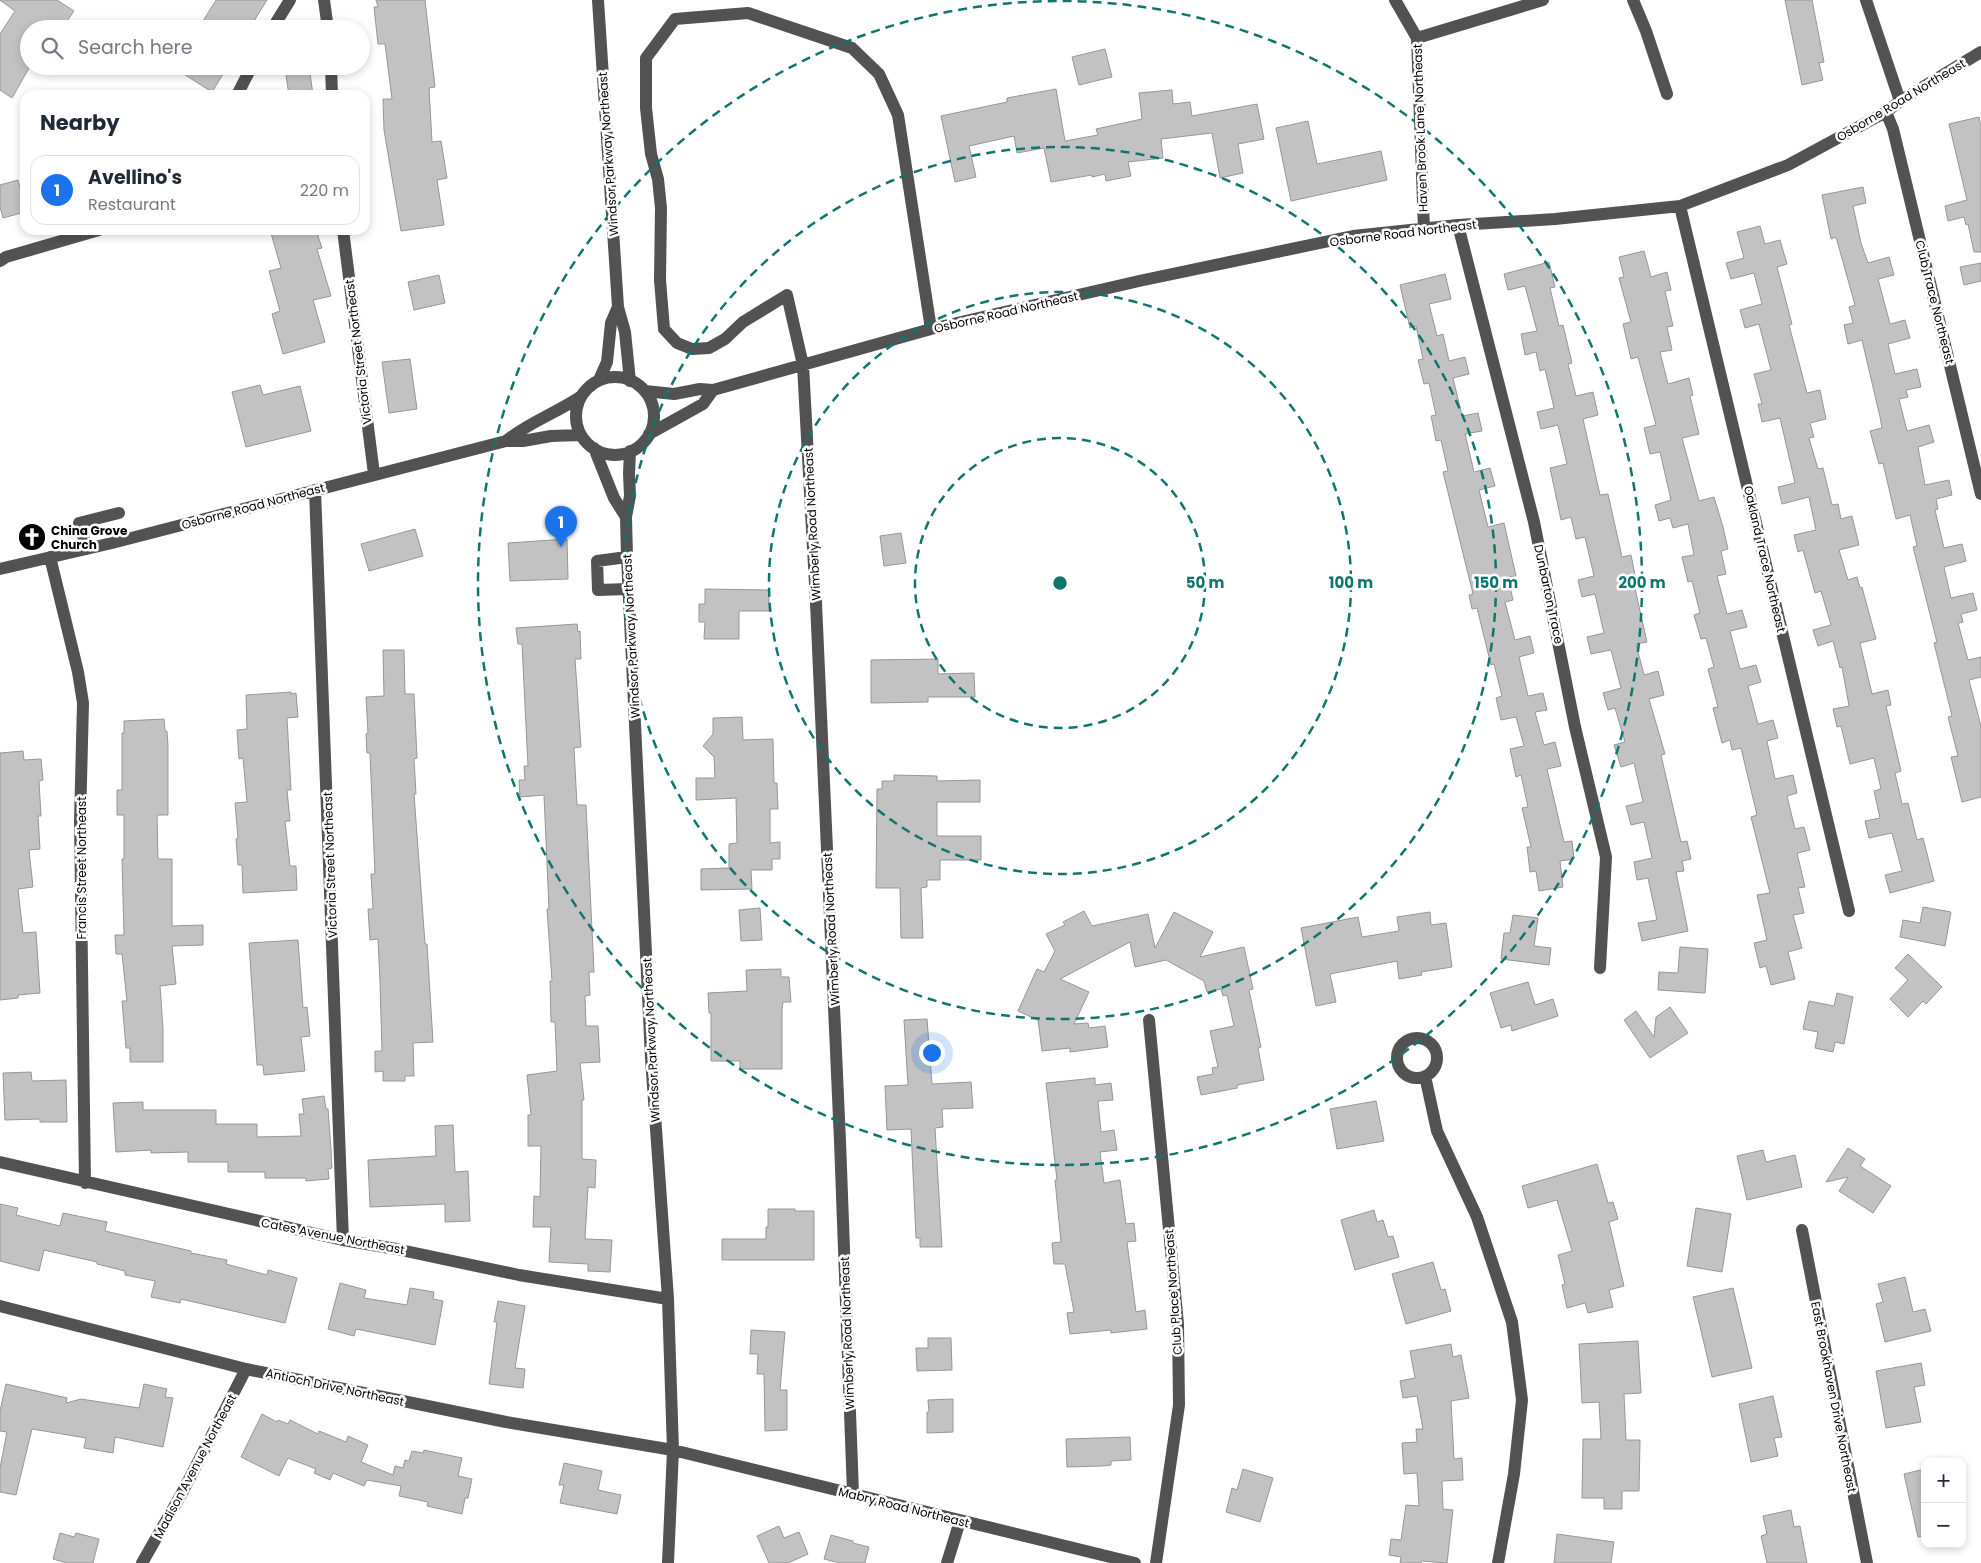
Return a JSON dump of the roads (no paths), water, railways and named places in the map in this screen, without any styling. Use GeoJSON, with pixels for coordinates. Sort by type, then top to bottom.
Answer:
{"type":"FeatureCollection","features":[{"type":"Feature","properties":{"kind":"street"},"geometry":{"type":"LineString","coordinates":[[278,20],[290,0]]}},
{"type":"Feature","properties":{"kind":"street"},"geometry":{"type":"LineString","coordinates":[[324,0],[327,20]]}},
{"type":"Feature","properties":{"kind":"street","name":"Windsor Parkway Northeast"},"geometry":{"type":"LineString","coordinates":[[598,0],[618,307],[625,332],[630,381]]}},
{"type":"Feature","properties":{"kind":"street"},"geometry":{"type":"LineString","coordinates":[[1395,0],[1417,38]]}},
{"type":"Feature","properties":{"kind":"street","name":"Haven Brook Lane Northeast"},"geometry":{"type":"LineString","coordinates":[[1424,230],[1417,38],[1543,0]]}},
{"type":"Feature","properties":{"kind":"street"},"geometry":{"type":"LineString","coordinates":[[1633,0],[1646,31],[1667,94]]}},
{"type":"Feature","properties":{"kind":"street"},"geometry":{"type":"LineString","coordinates":[[1866,0],[1900,101]]}},
{"type":"Feature","properties":{"kind":"street","name":"Wimberly Road Northeast"},"geometry":{"type":"LineString","coordinates":[[853,1493],[817,613],[803,365],[787,295],[743,322],[724,339],[709,348],[692,349],[677,343],[664,329],[660,280],[660,208],[658,178],[651,154],[646,108],[646,58],[675,19],[748,13],[852,48],[879,74],[898,115],[930,329]]}},
{"type":"Feature","properties":{"kind":"street","name":"Osborne Road Northeast"},"geometry":{"type":"LineString","coordinates":[[645,391],[674,394],[700,389],[713,390],[930,329],[1139,281],[1353,236],[1458,225],[1555,220],[1680,206],[1788,165],[1886,112],[1900,101],[1981,52]]}},
{"type":"Feature","properties":{"kind":"street"},"geometry":{"type":"LineString","coordinates":[[240,90],[247,75]]}},
{"type":"Feature","properties":{"kind":"street"},"geometry":{"type":"LineString","coordinates":[[331,75],[332,90]]}},
{"type":"Feature","properties":{"kind":"street","name":"Club Trace Northeast"},"geometry":{"type":"LineString","coordinates":[[1886,112],[1893,129],[1981,494]]}},
{"type":"Feature","properties":{"kind":"street","name":"Oakland Trace Northeast"},"geometry":{"type":"LineString","coordinates":[[1680,206],[1849,911]]}},
{"type":"Feature","properties":{"kind":"street","name":"Dunbarton Trace"},"geometry":{"type":"LineString","coordinates":[[1458,225],[1534,522],[1576,726],[1606,857],[1600,968]]}},
{"type":"Feature","properties":{"kind":"street"},"geometry":{"type":"LineString","coordinates":[[0,261],[6,257],[82,235]]}},
{"type":"Feature","properties":{"kind":"street","name":"Victoria Street Northeast"},"geometry":{"type":"LineString","coordinates":[[344,235],[374,474]]}},
{"type":"Feature","properties":{"kind":"street","name":"Windsor Parkway Northeast"},"geometry":{"type":"LineString","coordinates":[[599,380],[607,362],[611,323],[618,307]]}},
{"type":"Feature","properties":{"kind":"street"},"geometry":{"type":"LineString","coordinates":[[611,377],[624,378],[630,381],[645,391],[651,402],[654,415],[652,428],[637,448],[613,455],[600,452],[581,435],[576,423],[576,410],[580,397],[588,387],[599,380],[611,377]]}},
{"type":"Feature","properties":{"kind":"street"},"geometry":{"type":"LineString","coordinates":[[649,434],[703,404],[713,390]]}},
{"type":"Feature","properties":{"kind":"street","name":"Osborne Road Northeast"},"geometry":{"type":"LineString","coordinates":[[506,442],[520,430],[566,407],[580,397]]}},
{"type":"Feature","properties":{"kind":"street","name":"Osborne Road Northeast"},"geometry":{"type":"LineString","coordinates":[[0,569],[87,549],[374,474],[506,442],[551,436],[581,435]]}},
{"type":"Feature","properties":{"kind":"street","name":"Windsor Parkway Northeast"},"geometry":{"type":"LineString","coordinates":[[594,448],[612,492],[626,517]]}},
{"type":"Feature","properties":{"kind":"street","name":"Windsor Parkway Northeast"},"geometry":{"type":"LineString","coordinates":[[630,451],[630,496],[626,517],[628,589],[651,1058],[668,1298],[673,1450],[668,1563]]}},
{"type":"Feature","properties":{"kind":"street","name":"Victoria Street Northeast"},"geometry":{"type":"LineString","coordinates":[[315,490],[343,1240]]}},
{"type":"Feature","properties":{"kind":"street"},"geometry":{"type":"LineString","coordinates":[[87,549],[79,523],[118,513]]}},
{"type":"Feature","properties":{"kind":"street","name":"Francis Street Northeast"},"geometry":{"type":"LineString","coordinates":[[50,557],[78,672],[83,703],[80,821],[85,1183]]}},
{"type":"Feature","properties":{"kind":"street"},"geometry":{"type":"LineString","coordinates":[[627,557],[598,561],[598,590],[628,589]]}},
{"type":"Feature","properties":{"kind":"street","name":"Club Place Northeast"},"geometry":{"type":"LineString","coordinates":[[1149,1020],[1178,1324],[1179,1405],[1156,1563]]}},
{"type":"Feature","properties":{"kind":"street"},"geometry":{"type":"LineString","coordinates":[[1424,1076],[1438,1131],[1477,1217],[1512,1322],[1522,1400],[1514,1474],[1498,1563]]}},
{"type":"Feature","properties":{"kind":"street","name":"Cates Avenue Northeast"},"geometry":{"type":"LineString","coordinates":[[0,1162],[85,1183],[343,1240],[396,1249],[519,1275],[668,1298]]}},
{"type":"Feature","properties":{"kind":"street","name":"East Brookhaven Drive Northeast"},"geometry":{"type":"LineString","coordinates":[[1802,1230],[1867,1563]]}},
{"type":"Feature","properties":{"kind":"street","name":"Antioch Drive Northeast"},"geometry":{"type":"LineString","coordinates":[[0,1306],[246,1369],[497,1420],[673,1450]]}},
{"type":"Feature","properties":{"kind":"street","name":"Madison Avenue Northeast"},"geometry":{"type":"LineString","coordinates":[[142,1563],[182,1493],[246,1369]]}},
{"type":"Feature","properties":{"kind":"street","name":"Mabry Road Northeast"},"geometry":{"type":"LineString","coordinates":[[673,1450],[1135,1563]]}},
{"type":"Feature","properties":{"kind":"street"},"geometry":{"type":"LineString","coordinates":[[947,1563],[960,1521]]}},
{"type":"Feature","properties":{"kind":"place","name":"China Grove Church"},"geometry":{"type":"Point","coordinates":[32,537]}},
{"type":"Feature","properties":{"kind":"place","name":"Avellino's"},"geometry":{"type":"Point","coordinates":[561,547]}}]}
